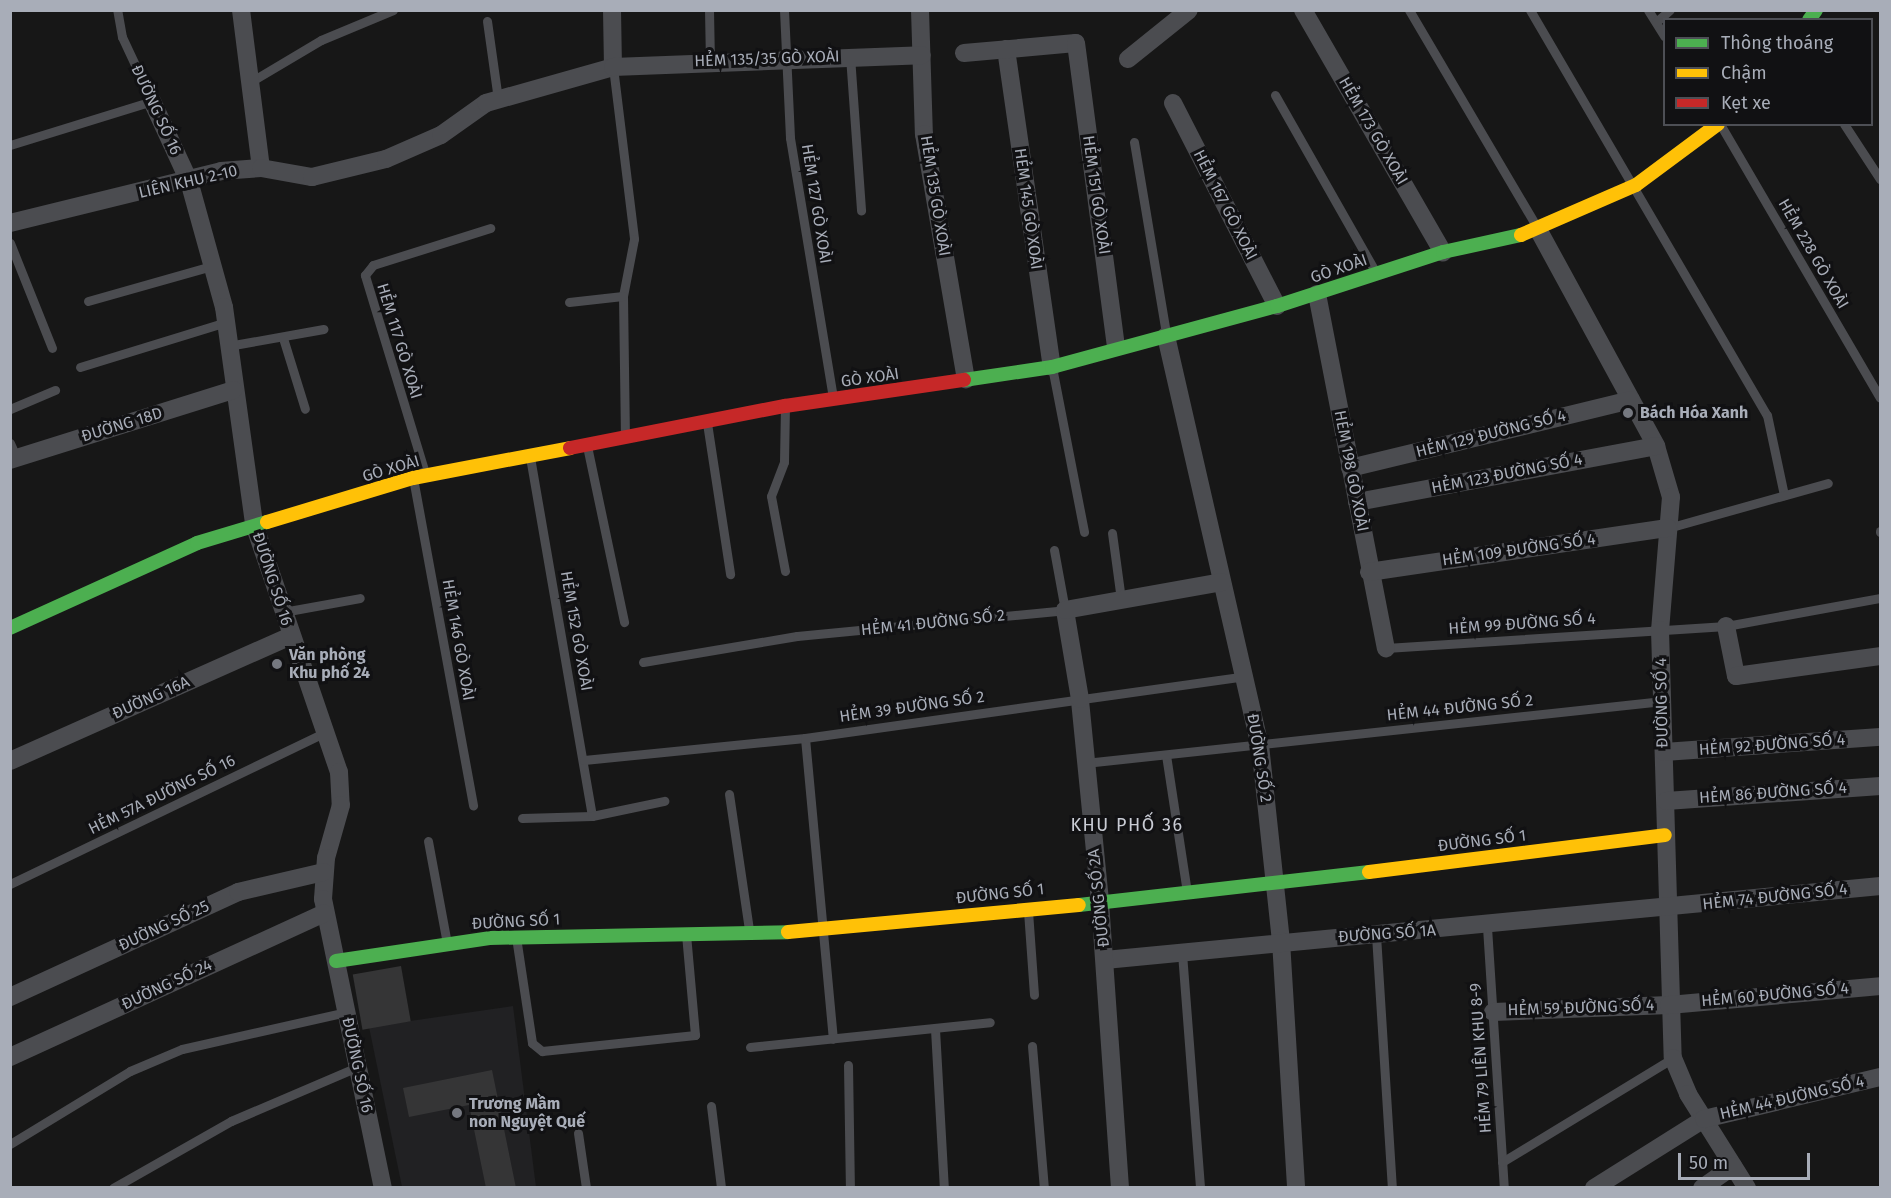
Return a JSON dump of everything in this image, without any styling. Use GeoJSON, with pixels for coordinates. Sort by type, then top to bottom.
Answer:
{"type":"FeatureCollection","features":[{"type":"Feature","properties":{"kind":"street"},"geometry":{"type":"LineString","coordinates":[[241,10],[252,81],[261,168]]}},
{"type":"Feature","properties":{"kind":"street"},"geometry":{"type":"LineString","coordinates":[[612,10],[613,67]]}},
{"type":"Feature","properties":{"kind":"street","name":"HẺM 135 GÒ XOÀI"},"geometry":{"type":"LineString","coordinates":[[920,10],[924,134],[966,379]]}},
{"type":"Feature","properties":{"kind":"street"},"geometry":{"type":"LineString","coordinates":[[1128,59],[1189,10]]}},
{"type":"Feature","properties":{"kind":"street","name":"HẺM 173 GÒ XOÀI"},"geometry":{"type":"LineString","coordinates":[[1303,10],[1443,252]]}},
{"type":"Feature","properties":{"kind":"street","name":"HẺM 151 GÒ XOÀI"},"geometry":{"type":"LineString","coordinates":[[1006,49],[1076,43],[1116,346]]}},
{"type":"Feature","properties":{"kind":"street"},"geometry":{"type":"LineString","coordinates":[[964,53],[1006,49]]}},
{"type":"Feature","properties":{"kind":"street","name":"HẺM 145 GÒ XOÀI"},"geometry":{"type":"LineString","coordinates":[[1006,49],[1052,367]]}},
{"type":"Feature","properties":{"kind":"street","name":"HẺM 135/35 GÒ XOÀI"},"geometry":{"type":"LineString","coordinates":[[613,67],[785,58],[922,55]]}},
{"type":"Feature","properties":{"kind":"street","name":"LIÊN KHU 2-10"},"geometry":{"type":"LineString","coordinates":[[10,223],[189,181],[221,171],[261,168],[312,177],[386,159],[441,135],[498,99],[613,67]]}},
{"type":"Feature","properties":{"kind":"street","name":"ĐƯỜNG SỐ 16"},"geometry":{"type":"LineString","coordinates":[[152,101],[189,181],[226,322],[233,390],[254,524],[326,732],[341,792],[324,872],[324,913],[336,961],[382,1188]]}},
{"type":"Feature","properties":{"kind":"street","name":"HẺM 167 GÒ XOÀI"},"geometry":{"type":"LineString","coordinates":[[1173,103],[1277,306]]}},
{"type":"Feature","properties":{"kind":"street","name":"GÒ XOÀI"},"geometry":{"type":"LineString","coordinates":[[10,628],[165,557],[254,524],[419,477],[529,452],[707,423],[786,406],[1052,367],[1116,346],[1166,336],[1277,306],[1443,252],[1539,231],[1636,185],[1716,126]]}},
{"type":"Feature","properties":{"kind":"street","name":"ĐƯỜNG SỐ 4"},"geometry":{"type":"LineString","coordinates":[[1539,231],[1656,446],[1671,497],[1660,630],[1669,909],[1669,1005],[1673,1058],[1704,1119],[1747,1188]]}},
{"type":"Feature","properties":{"kind":"street","name":"HẺM 198 GÒ XOÀI"},"geometry":{"type":"LineString","coordinates":[[1317,294],[1369,572],[1386,648]]}},
{"type":"Feature","properties":{"kind":"street","name":"ĐƯỜNG SỐ 2"},"geometry":{"type":"LineString","coordinates":[[1166,336],[1260,745],[1281,941],[1296,1188]]}},
{"type":"Feature","properties":{"kind":"street","name":"ĐƯỜNG 18D"},"geometry":{"type":"LineString","coordinates":[[12,457],[233,390]]}},
{"type":"Feature","properties":{"kind":"street","name":"HẺM 129 ĐƯỜNG SỐ 4"},"geometry":{"type":"LineString","coordinates":[[1350,468],[1632,400]]}},
{"type":"Feature","properties":{"kind":"street","name":"HẺM 123 ĐƯỜNG SỐ 4"},"geometry":{"type":"LineString","coordinates":[[1357,502],[1656,446]]}},
{"type":"Feature","properties":{"kind":"street","name":"HẺM 109 ĐƯỜNG SỐ 4"},"geometry":{"type":"LineString","coordinates":[[1369,572],[1668,528]]}},
{"type":"Feature","properties":{"kind":"street","name":"HẺM 41 ĐƯỜNG SỐ 2"},"geometry":{"type":"LineString","coordinates":[[1065,610],[1222,582]]}},
{"type":"Feature","properties":{"kind":"street","name":"ĐƯỜNG SỐ 2A"},"geometry":{"type":"LineString","coordinates":[[1065,610],[1080,699],[1100,901],[1120,1188]]}},
{"type":"Feature","properties":{"kind":"street"},"geometry":{"type":"LineString","coordinates":[[1726,626],[1736,676],[1881,656]]}},
{"type":"Feature","properties":{"kind":"street","name":"ĐƯỜNG 16A"},"geometry":{"type":"LineString","coordinates":[[10,761],[291,636]]}},
{"type":"Feature","properties":{"kind":"street","name":"HẺM 92 ĐƯỜNG SỐ 4"},"geometry":{"type":"LineString","coordinates":[[1664,752],[1881,737]]}},
{"type":"Feature","properties":{"kind":"street","name":"HẺM 86 ĐƯỜNG SỐ 4"},"geometry":{"type":"LineString","coordinates":[[1666,801],[1881,786]]}},
{"type":"Feature","properties":{"kind":"street","name":"ĐƯỜNG SỐ 1"},"geometry":{"type":"LineString","coordinates":[[336,961],[447,944],[516,937],[749,929],[819,931],[1028,908],[1187,894],[1665,835]]}},
{"type":"Feature","properties":{"kind":"street","name":"ĐƯỜNG SỐ 25"},"geometry":{"type":"LineString","coordinates":[[10,998],[238,892],[324,872]]}},
{"type":"Feature","properties":{"kind":"street","name":"HẺM 74 ĐƯỜNG SỐ 4"},"geometry":{"type":"LineString","coordinates":[[1669,909],[1881,886]]}},
{"type":"Feature","properties":{"kind":"street","name":"ĐƯỜNG SỐ 1A"},"geometry":{"type":"LineString","coordinates":[[1105,960],[1281,941],[1487,927],[1669,909]]}},
{"type":"Feature","properties":{"kind":"street","name":"ĐƯỜNG SỐ 24"},"geometry":{"type":"LineString","coordinates":[[10,1057],[324,913]]}},
{"type":"Feature","properties":{"kind":"street","name":"HẺM 60 ĐƯỜNG SỐ 4"},"geometry":{"type":"LineString","coordinates":[[1669,1005],[1881,986]]}},
{"type":"Feature","properties":{"kind":"street","name":"HẺM 59 ĐƯỜNG SỐ 4"},"geometry":{"type":"LineString","coordinates":[[1492,1012],[1669,1005]]}},
{"type":"Feature","properties":{"kind":"street","name":"HẺM 44 ĐƯỜNG SỐ 4"},"geometry":{"type":"LineString","coordinates":[[1594,1188],[1704,1119],[1881,1077]]}},
{"type":"Feature","properties":{"kind":"street"},"geometry":{"type":"LineString","coordinates":[[1702,1188],[1733,1166]]}},
{"type":"Feature","properties":{"kind":"lane","name":"ĐƯỜNG SỐ 16"},"geometry":{"type":"LineString","coordinates":[[117,10],[122,37],[152,101]]}},
{"type":"Feature","properties":{"kind":"lane"},"geometry":{"type":"LineString","coordinates":[[252,81],[321,40],[393,10]]}},
{"type":"Feature","properties":{"kind":"lane"},"geometry":{"type":"LineString","coordinates":[[709,10],[710,61]]}},
{"type":"Feature","properties":{"kind":"lane","name":"HẺM 127 GÒ XOÀI"},"geometry":{"type":"LineString","coordinates":[[784,10],[790,138],[833,400]]}},
{"type":"Feature","properties":{"kind":"lane"},"geometry":{"type":"LineString","coordinates":[[1409,10],[1539,231]]}},
{"type":"Feature","properties":{"kind":"lane"},"geometry":{"type":"LineString","coordinates":[[1530,10],[1636,185],[1767,416],[1784,495]]}},
{"type":"Feature","properties":{"kind":"lane"},"geometry":{"type":"LineString","coordinates":[[1648,10],[1663,33]]}},
{"type":"Feature","properties":{"kind":"lane"},"geometry":{"type":"LineString","coordinates":[[1656,22],[1670,10]]}},
{"type":"Feature","properties":{"kind":"lane"},"geometry":{"type":"LineString","coordinates":[[487,21],[498,99]]}},
{"type":"Feature","properties":{"kind":"lane"},"geometry":{"type":"LineString","coordinates":[[850,56],[861,211]]}},
{"type":"Feature","properties":{"kind":"lane"},"geometry":{"type":"LineString","coordinates":[[613,67],[634,239],[623,296],[625,436]]}},
{"type":"Feature","properties":{"kind":"lane"},"geometry":{"type":"LineString","coordinates":[[1275,95],[1376,273]]}},
{"type":"Feature","properties":{"kind":"lane"},"geometry":{"type":"LineString","coordinates":[[10,145],[152,101]]}},
{"type":"Feature","properties":{"kind":"lane","name":"HẺM 228 GÒ XOÀI"},"geometry":{"type":"LineString","coordinates":[[1720,126],[1881,398]]}},
{"type":"Feature","properties":{"kind":"lane"},"geometry":{"type":"LineString","coordinates":[[1845,126],[1881,178]]}},
{"type":"Feature","properties":{"kind":"lane"},"geometry":{"type":"LineString","coordinates":[[1134,142],[1166,336]]}},
{"type":"Feature","properties":{"kind":"lane","name":"HẺM 117 GÒ XOÀI"},"geometry":{"type":"LineString","coordinates":[[419,477],[365,275],[373,266],[490,228]]}},
{"type":"Feature","properties":{"kind":"lane"},"geometry":{"type":"LineString","coordinates":[[10,243],[52,348]]}},
{"type":"Feature","properties":{"kind":"lane"},"geometry":{"type":"LineString","coordinates":[[88,301],[212,266]]}},
{"type":"Feature","properties":{"kind":"lane"},"geometry":{"type":"LineString","coordinates":[[569,302],[623,296]]}},
{"type":"Feature","properties":{"kind":"lane"},"geometry":{"type":"LineString","coordinates":[[80,367],[226,322]]}},
{"type":"Feature","properties":{"kind":"lane"},"geometry":{"type":"LineString","coordinates":[[228,346],[283,338],[323,329]]}},
{"type":"Feature","properties":{"kind":"lane"},"geometry":{"type":"LineString","coordinates":[[283,338],[305,409]]}},
{"type":"Feature","properties":{"kind":"lane"},"geometry":{"type":"LineString","coordinates":[[1052,367],[1084,532]]}},
{"type":"Feature","properties":{"kind":"lane"},"geometry":{"type":"LineString","coordinates":[[10,409],[55,390]]}},
{"type":"Feature","properties":{"kind":"lane"},"geometry":{"type":"LineString","coordinates":[[784,571],[771,496],[784,462],[786,406]]}},
{"type":"Feature","properties":{"kind":"lane"},"geometry":{"type":"LineString","coordinates":[[707,423],[730,574]]}},
{"type":"Feature","properties":{"kind":"lane"},"geometry":{"type":"LineString","coordinates":[[587,443],[624,622]]}},
{"type":"Feature","properties":{"kind":"lane","name":"HẺM 152 GÒ XOÀI"},"geometry":{"type":"LineString","coordinates":[[529,452],[592,816]]}},
{"type":"Feature","properties":{"kind":"lane","name":"HẺM 146 GÒ XOÀI"},"geometry":{"type":"LineString","coordinates":[[419,477],[473,806]]}},
{"type":"Feature","properties":{"kind":"lane"},"geometry":{"type":"LineString","coordinates":[[1668,528],[1828,483]]}},
{"type":"Feature","properties":{"kind":"lane"},"geometry":{"type":"LineString","coordinates":[[1112,533],[1121,600]]}},
{"type":"Feature","properties":{"kind":"lane"},"geometry":{"type":"LineString","coordinates":[[1054,550],[1065,610]]}},
{"type":"Feature","properties":{"kind":"lane"},"geometry":{"type":"LineString","coordinates":[[283,612],[360,598]]}},
{"type":"Feature","properties":{"kind":"lane","name":"HẺM 99 ĐƯỜNG SỐ 4"},"geometry":{"type":"LineString","coordinates":[[1386,648],[1726,626],[1881,598]]}},
{"type":"Feature","properties":{"kind":"lane","name":"HẺM 41 ĐƯỜNG SỐ 2"},"geometry":{"type":"LineString","coordinates":[[643,662],[796,636],[1065,610]]}},
{"type":"Feature","properties":{"kind":"lane","name":"HẺM 39 ĐƯỜNG SỐ 2"},"geometry":{"type":"LineString","coordinates":[[584,760],[805,738],[1244,676]]}},
{"type":"Feature","properties":{"kind":"lane","name":"HẺM 44 ĐƯỜNG SỐ 2"},"geometry":{"type":"LineString","coordinates":[[1085,763],[1663,701]]}},
{"type":"Feature","properties":{"kind":"lane","name":"HẺM 57A ĐƯỜNG SỐ 16"},"geometry":{"type":"LineString","coordinates":[[10,885],[326,732]]}},
{"type":"Feature","properties":{"kind":"lane"},"geometry":{"type":"LineString","coordinates":[[805,738],[819,931],[833,1039]]}},
{"type":"Feature","properties":{"kind":"lane"},"geometry":{"type":"LineString","coordinates":[[1166,755],[1187,894]]}},
{"type":"Feature","properties":{"kind":"lane"},"geometry":{"type":"LineString","coordinates":[[729,794],[749,929]]}},
{"type":"Feature","properties":{"kind":"lane"},"geometry":{"type":"LineString","coordinates":[[522,818],[592,816],[664,801]]}},
{"type":"Feature","properties":{"kind":"lane"},"geometry":{"type":"LineString","coordinates":[[428,841],[447,944]]}},
{"type":"Feature","properties":{"kind":"lane"},"geometry":{"type":"LineString","coordinates":[[1028,908],[1034,995]]}},
{"type":"Feature","properties":{"kind":"lane","name":"HẺM 79 LIÊN KHU 8-9"},"geometry":{"type":"LineString","coordinates":[[1487,927],[1504,1188]]}},
{"type":"Feature","properties":{"kind":"lane"},"geometry":{"type":"LineString","coordinates":[[516,937],[532,1043],[542,1051],[695,1035],[686,932]]}},
{"type":"Feature","properties":{"kind":"lane"},"geometry":{"type":"LineString","coordinates":[[1376,935],[1392,1188]]}},
{"type":"Feature","properties":{"kind":"lane"},"geometry":{"type":"LineString","coordinates":[[1182,953],[1200,1188]]}},
{"type":"Feature","properties":{"kind":"lane"},"geometry":{"type":"LineString","coordinates":[[10,1144],[130,1071],[182,1049],[346,1012]]}},
{"type":"Feature","properties":{"kind":"lane"},"geometry":{"type":"LineString","coordinates":[[750,1047],[990,1022]]}},
{"type":"Feature","properties":{"kind":"lane"},"geometry":{"type":"LineString","coordinates":[[935,1029],[944,1188]]}},
{"type":"Feature","properties":{"kind":"lane"},"geometry":{"type":"LineString","coordinates":[[1032,1046],[1044,1188]]}},
{"type":"Feature","properties":{"kind":"lane"},"geometry":{"type":"LineString","coordinates":[[1502,1162],[1673,1058]]}},
{"type":"Feature","properties":{"kind":"lane"},"geometry":{"type":"LineString","coordinates":[[848,1065],[850,1188]]}},
{"type":"Feature","properties":{"kind":"lane"},"geometry":{"type":"LineString","coordinates":[[113,1188],[231,1121],[357,1067]]}},
{"type":"Feature","properties":{"kind":"lane"},"geometry":{"type":"LineString","coordinates":[[711,1106],[722,1188]]}},
{"type":"Feature","properties":{"kind":"lane"},"geometry":{"type":"LineString","coordinates":[[578,1133],[586,1188]]}},
{"type":"Feature","properties":{"kind":"shaded area","name":"Trương Mầm non Nguyệt Quế"},"geometry":{"type":"Polygon","coordinates":[[[513,1006],[536,1187],[402,1187],[369,1027],[513,1006]]]}},
{"type":"Feature","properties":{"kind":"building"},"geometry":{"type":"Polygon","coordinates":[[[401,966],[411,1021],[362,1030],[353,975],[401,966]]]}},
{"type":"Feature","properties":{"kind":"building"},"geometry":{"type":"Polygon","coordinates":[[[492,1070],[516,1188],[486,1188],[469,1105],[409,1117],[403,1088],[492,1070]]]}},
{"type":"Feature","properties":{"kind":"traffic: fast"},"geometry":{"type":"LineString","coordinates":[[1810,18],[1816,10]]}},
{"type":"Feature","properties":{"kind":"traffic: fast"},"geometry":{"type":"LineString","coordinates":[[964,380],[1052,367],[1277,306],[1443,252],[1521,235]]}},
{"type":"Feature","properties":{"kind":"traffic: fast"},"geometry":{"type":"LineString","coordinates":[[10,628],[197,543],[267,522]]}},
{"type":"Feature","properties":{"kind":"traffic: fast"},"geometry":{"type":"LineString","coordinates":[[1079,905],[1369,872]]}},
{"type":"Feature","properties":{"kind":"traffic: fast"},"geometry":{"type":"LineString","coordinates":[[336,961],[489,938],[788,932]]}},
{"type":"Feature","properties":{"kind":"traffic: slow"},"geometry":{"type":"LineString","coordinates":[[1521,235],[1636,185],[1715,126]]}},
{"type":"Feature","properties":{"kind":"traffic: slow"},"geometry":{"type":"LineString","coordinates":[[267,522],[413,478],[570,448]]}},
{"type":"Feature","properties":{"kind":"traffic: slow"},"geometry":{"type":"LineString","coordinates":[[1369,872],[1665,835]]}},
{"type":"Feature","properties":{"kind":"traffic: slow"},"geometry":{"type":"LineString","coordinates":[[788,932],[1079,905]]}},
{"type":"Feature","properties":{"kind":"traffic: jam"},"geometry":{"type":"LineString","coordinates":[[570,448],[785,406],[964,380]]}},
{"type":"Feature","properties":{"kind":"place","name":"Bách Hóa Xanh"},"geometry":{"type":"Point","coordinates":[1628,413]}},
{"type":"Feature","properties":{"kind":"place","name":"Văn phòng Khu phố 24"},"geometry":{"type":"Point","coordinates":[277,664]}},
{"type":"Feature","properties":{"kind":"place","name":"Trương Mầm non Nguyệt Quế"},"geometry":{"type":"Point","coordinates":[457,1113]}},
{"type":"Feature","properties":{"kind":"district","name":"KHU PHỐ 36"},"geometry":{"type":"Point","coordinates":[1127,825]}}]}
